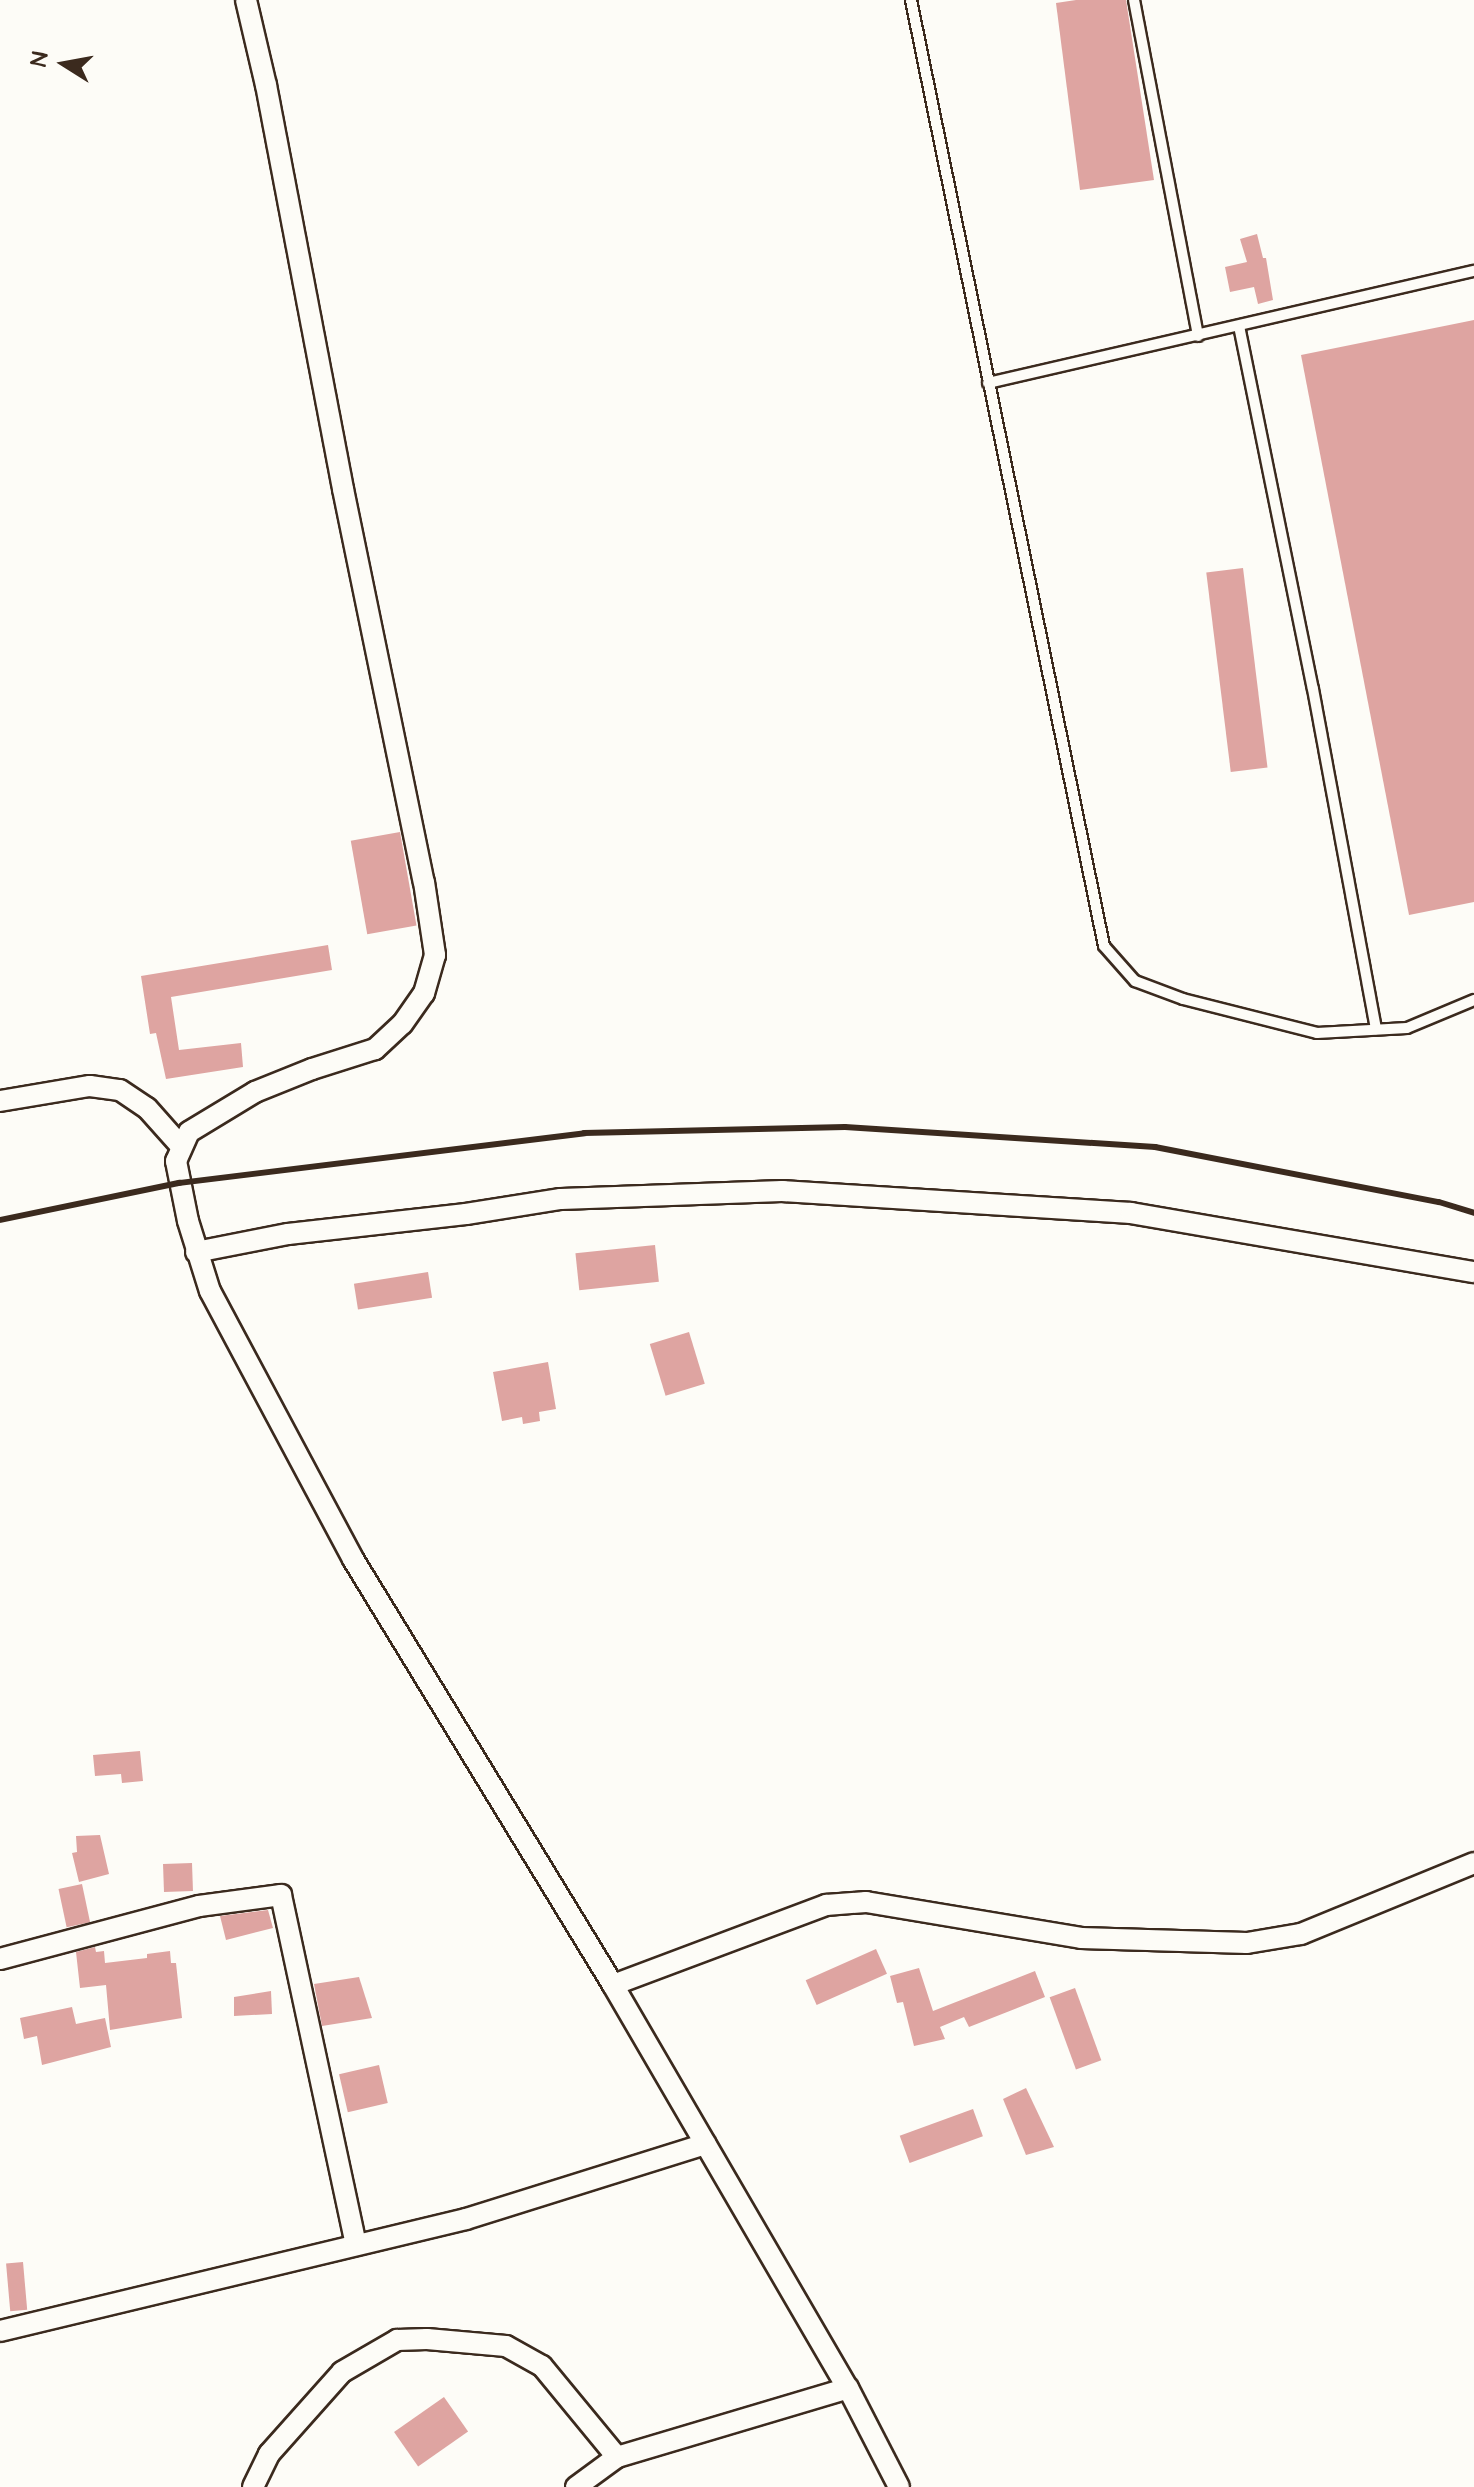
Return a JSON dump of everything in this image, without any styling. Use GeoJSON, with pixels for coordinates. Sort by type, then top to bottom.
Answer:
{"type":"FeatureCollection","features":[{"type":"Feature","properties":{"kind":"street"},"geometry":{"type":"LineString","coordinates":[[246,0],[266,85],[346,504],[421,867],[435,955],[424,993],[402,1024],[375,1049],[312,1069],[255,1092],[189,1132],[180,1145],[176,1161],[196,1252],[210,1291],[353,1559],[613,1985],[848,2388],[899,2487]]}},
{"type":"Feature","properties":{"kind":"street"},"geometry":{"type":"LineString","coordinates":[[0,1101],[90,1086],[120,1090],[147,1108],[180,1145]]}},
{"type":"Feature","properties":{"kind":"street"},"geometry":{"type":"LineString","coordinates":[[196,1252],[288,1234],[466,1214],[561,1199],[782,1191],[1131,1213],[1474,1272]]}},
{"type":"Feature","properties":{"kind":"street"},"geometry":{"type":"LineString","coordinates":[[613,1985],[826,1905],[866,1902],[1081,1938],[1247,1943],[1301,1934],[1474,1863]]}},
{"type":"Feature","properties":{"kind":"street"},"geometry":{"type":"LineString","coordinates":[[0,1959],[199,1906],[281,1895],[356,2244]]}},
{"type":"Feature","properties":{"kind":"street"},"geometry":{"type":"LineString","coordinates":[[0,2331],[466,2219],[706,2144]]}},
{"type":"Feature","properties":{"kind":"street"},"geometry":{"type":"LineString","coordinates":[[253,2487],[269,2454],[342,2372],[397,2340],[427,2339],[506,2346],[542,2366],[617,2457]]}},
{"type":"Feature","properties":{"kind":"street"},"geometry":{"type":"LineString","coordinates":[[576,2487],[617,2457],[848,2388]]}},
{"type":"Feature","properties":{"kind":"lane"},"geometry":{"type":"LineString","coordinates":[[911,0],[1104,946],[1135,981],[1183,999],[1317,1033],[1407,1028],[1474,1000]]}},
{"type":"Feature","properties":{"kind":"lane"},"geometry":{"type":"LineString","coordinates":[[1134,0],[1198,336]]}},
{"type":"Feature","properties":{"kind":"lane"},"geometry":{"type":"LineString","coordinates":[[988,383],[1474,271]]}},
{"type":"Feature","properties":{"kind":"lane"},"geometry":{"type":"LineString","coordinates":[[1239,326],[1313,689],[1376,1029]]}},
{"type":"Feature","properties":{"kind":"building"},"geometry":{"type":"Polygon","coordinates":[[[1126,0],[1154,180],[1080,190],[1056,3],[1126,0]]]}},
{"type":"Feature","properties":{"kind":"building"},"geometry":{"type":"Polygon","coordinates":[[[1257,234],[1263,258],[1266,258],[1273,300],[1258,304],[1254,287],[1230,292],[1225,267],[1247,262],[1240,239],[1257,234]]]}},
{"type":"Feature","properties":{"kind":"building"},"geometry":{"type":"Polygon","coordinates":[[[1474,320],[1474,902],[1409,915],[1301,355],[1474,320]]]}},
{"type":"Feature","properties":{"kind":"building"},"geometry":{"type":"Polygon","coordinates":[[[1243,568],[1267,768],[1231,772],[1206,573],[1243,568]]]}},
{"type":"Feature","properties":{"kind":"building"},"geometry":{"type":"Polygon","coordinates":[[[400,832],[416,926],[367,934],[351,841],[400,832]]]}},
{"type":"Feature","properties":{"kind":"building"},"geometry":{"type":"Polygon","coordinates":[[[328,945],[332,970],[171,997],[179,1050],[241,1043],[243,1067],[166,1079],[156,1033],[150,1034],[141,976],[328,945]]]}},
{"type":"Feature","properties":{"kind":"building"},"geometry":{"type":"Polygon","coordinates":[[[655,1245],[659,1282],[579,1290],[575,1253],[655,1245]]]}},
{"type":"Feature","properties":{"kind":"building"},"geometry":{"type":"Polygon","coordinates":[[[428,1272],[432,1298],[358,1309],[354,1284],[428,1272]]]}},
{"type":"Feature","properties":{"kind":"building"},"geometry":{"type":"Polygon","coordinates":[[[689,1332],[705,1384],[666,1396],[650,1344],[689,1332]]]}},
{"type":"Feature","properties":{"kind":"building"},"geometry":{"type":"Polygon","coordinates":[[[548,1362],[556,1409],[539,1412],[540,1421],[523,1424],[522,1417],[502,1421],[493,1372],[548,1362]]]}},
{"type":"Feature","properties":{"kind":"building"},"geometry":{"type":"Polygon","coordinates":[[[140,1751],[143,1781],[122,1783],[121,1774],[95,1776],[93,1755],[140,1751]]]}},
{"type":"Feature","properties":{"kind":"building"},"geometry":{"type":"Polygon","coordinates":[[[100,1835],[109,1874],[79,1882],[72,1853],[77,1852],[76,1836],[100,1835]]]}},
{"type":"Feature","properties":{"kind":"building"},"geometry":{"type":"Polygon","coordinates":[[[192,1863],[193,1891],[164,1892],[163,1864],[192,1863]]]}},
{"type":"Feature","properties":{"kind":"building"},"geometry":{"type":"Polygon","coordinates":[[[82,1884],[90,1922],[67,1927],[59,1889],[82,1884]]]}},
{"type":"Feature","properties":{"kind":"building"},"geometry":{"type":"Polygon","coordinates":[[[268,1910],[273,1928],[226,1940],[220,1916],[268,1910]]]}},
{"type":"Feature","properties":{"kind":"building"},"geometry":{"type":"Polygon","coordinates":[[[95,1947],[96,1952],[104,1951],[105,1963],[147,1958],[147,1954],[170,1951],[171,1963],[176,1963],[182,2018],[110,2030],[106,1985],[80,1988],[76,1952],[95,1947]]]}},
{"type":"Feature","properties":{"kind":"building"},"geometry":{"type":"Polygon","coordinates":[[[876,1949],[887,1974],[817,2005],[806,1980],[876,1949]]]}},
{"type":"Feature","properties":{"kind":"building"},"geometry":{"type":"Polygon","coordinates":[[[919,1968],[933,2011],[1035,1971],[1045,1997],[969,2027],[964,2017],[940,2027],[945,2039],[914,2046],[903,2002],[897,2003],[890,1976],[919,1968]]]}},
{"type":"Feature","properties":{"kind":"building"},"geometry":{"type":"Polygon","coordinates":[[[359,1977],[372,2018],[322,2026],[314,1984],[359,1977]]]}},
{"type":"Feature","properties":{"kind":"building"},"geometry":{"type":"Polygon","coordinates":[[[1075,1988],[1101,2060],[1076,2070],[1050,1997],[1075,1988]]]}},
{"type":"Feature","properties":{"kind":"building"},"geometry":{"type":"Polygon","coordinates":[[[271,1991],[272,2014],[234,2016],[234,1997],[271,1991]]]}},
{"type":"Feature","properties":{"kind":"building"},"geometry":{"type":"Polygon","coordinates":[[[72,2007],[76,2024],[105,2018],[111,2047],[42,2065],[37,2036],[24,2039],[20,2018],[72,2007]]]}},
{"type":"Feature","properties":{"kind":"building"},"geometry":{"type":"Polygon","coordinates":[[[379,2065],[388,2103],[348,2112],[339,2074],[379,2065]]]}},
{"type":"Feature","properties":{"kind":"building"},"geometry":{"type":"Polygon","coordinates":[[[1026,2088],[1054,2147],[1026,2155],[1003,2099],[1026,2088]]]}},
{"type":"Feature","properties":{"kind":"building"},"geometry":{"type":"Polygon","coordinates":[[[973,2109],[983,2136],[910,2163],[900,2136],[973,2109]]]}},
{"type":"Feature","properties":{"kind":"building"},"geometry":{"type":"Polygon","coordinates":[[[23,2262],[27,2310],[10,2311],[6,2263],[23,2262]]]}},
{"type":"Feature","properties":{"kind":"building"},"geometry":{"type":"Polygon","coordinates":[[[444,2397],[468,2431],[418,2466],[394,2432],[444,2397]]]}},
{"type":"Feature","properties":{"kind":"railway"},"geometry":{"type":"LineString","coordinates":[[0,1220],[179,1183],[584,1133],[845,1127],[1155,1147],[1439,1202],[1474,1213]]}}]}
